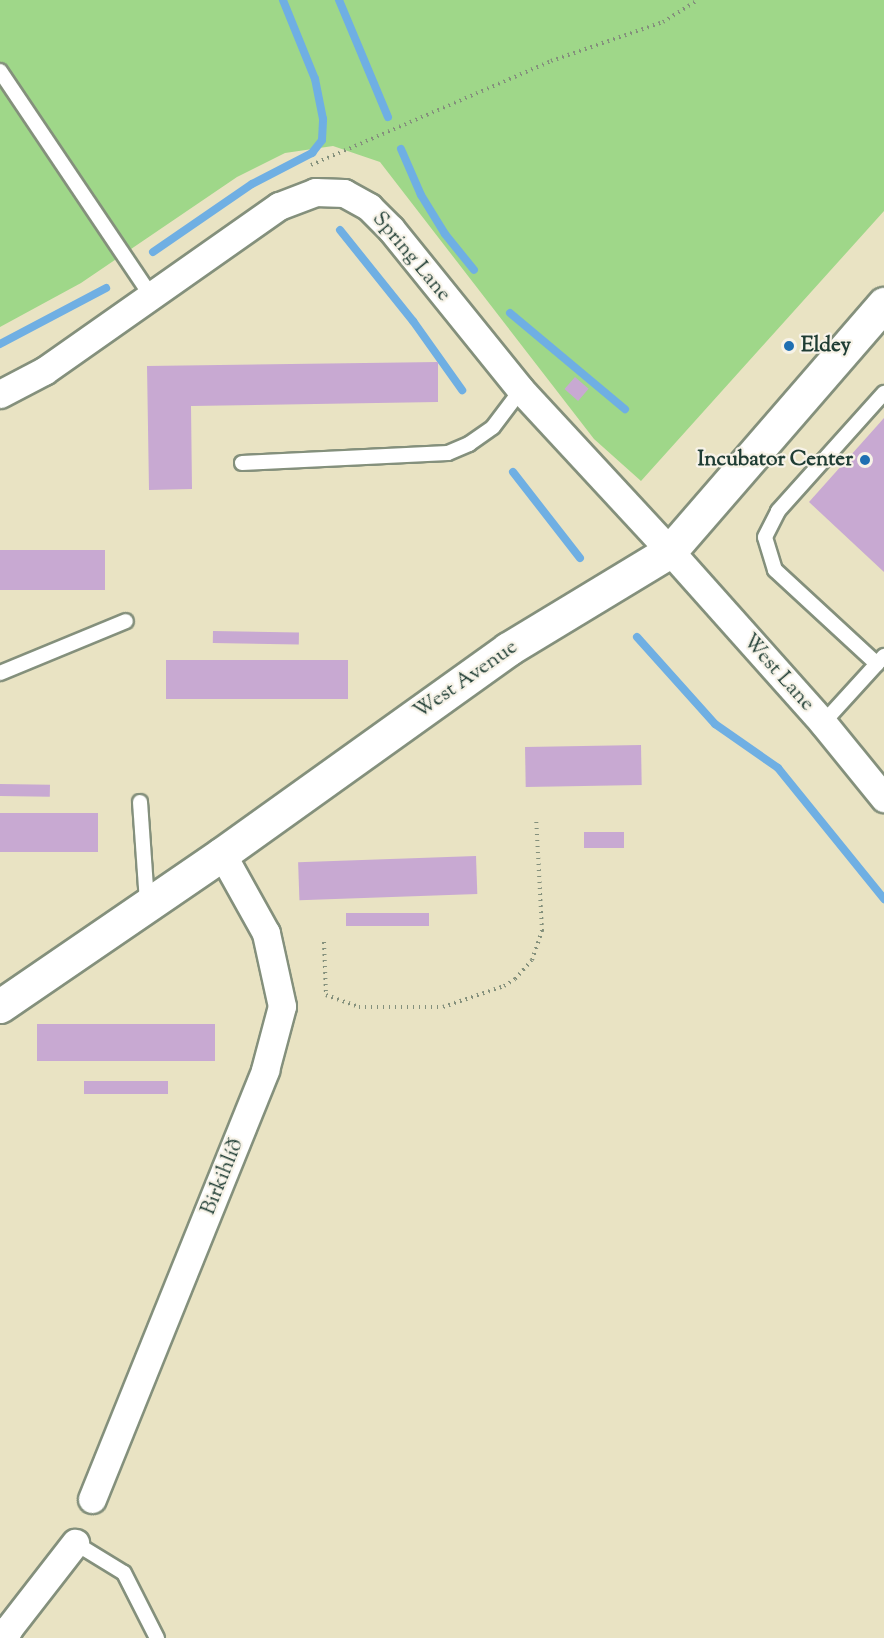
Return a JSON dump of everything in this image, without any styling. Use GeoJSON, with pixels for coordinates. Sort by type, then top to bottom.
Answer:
{"type":"FeatureCollection","features":[{"type":"Feature","properties":{"kind":"street","name":"Spring Lane"},"geometry":{"type":"LineString","coordinates":[[0,394],[44,371],[279,206],[315,192],[344,194],[369,207],[391,229],[521,390],[670,551]]}},
{"type":"Feature","properties":{"kind":"street","name":"West Avenue"},"geometry":{"type":"LineString","coordinates":[[0,1006],[147,903],[222,854],[508,650],[670,551],[884,304]]}},
{"type":"Feature","properties":{"kind":"street","name":"West Lane"},"geometry":{"type":"LineString","coordinates":[[670,551],[823,723],[884,798]]}},
{"type":"Feature","properties":{"kind":"street","name":"Birkihlíð"},"geometry":{"type":"LineString","coordinates":[[92,1499],[265,1070],[282,1006],[266,933],[222,854]]}},
{"type":"Feature","properties":{"kind":"street"},"geometry":{"type":"LineString","coordinates":[[4,1638],[9,1628],[75,1543]]}},
{"type":"Feature","properties":{"kind":"lane"},"geometry":{"type":"LineString","coordinates":[[0,71],[151,297]]}},
{"type":"Feature","properties":{"kind":"lane"},"geometry":{"type":"LineString","coordinates":[[242,464],[448,453],[469,444],[494,427],[521,390]]}},
{"type":"Feature","properties":{"kind":"lane"},"geometry":{"type":"LineString","coordinates":[[823,723],[881,660],[775,570],[765,537],[778,512],[884,393]]}},
{"type":"Feature","properties":{"kind":"lane"},"geometry":{"type":"LineString","coordinates":[[0,673],[126,621]]}},
{"type":"Feature","properties":{"kind":"lane"},"geometry":{"type":"LineString","coordinates":[[140,802],[147,903]]}},
{"type":"Feature","properties":{"kind":"lane"},"geometry":{"type":"LineString","coordinates":[[75,1543],[124,1573],[157,1638]]}},
{"type":"Feature","properties":{"kind":"path"},"geometry":{"type":"LineString","coordinates":[[331,157],[552,61],[663,22],[698,0]]}},
{"type":"Feature","properties":{"kind":"path"},"geometry":{"type":"LineString","coordinates":[[324,942],[326,995],[359,1008],[443,1007],[504,986],[532,960],[542,931],[536,818]]}},
{"type":"Feature","properties":{"kind":"green space"},"geometry":{"type":"Polygon","coordinates":[[[0,0],[884,0],[884,211],[641,481],[594,439],[380,162],[333,146],[285,153],[237,177],[81,283],[0,327],[0,0]]]}},
{"type":"Feature","properties":{"kind":"building"},"geometry":{"type":"Polygon","coordinates":[[[438,362],[438,402],[191,406],[192,489],[149,490],[147,366],[438,362]]]}},
{"type":"Feature","properties":{"kind":"building"},"geometry":{"type":"Polygon","coordinates":[[[575,377],[589,389],[578,401],[565,389],[575,377]]]}},
{"type":"Feature","properties":{"kind":"building","name":"Incubator Center"},"geometry":{"type":"Polygon","coordinates":[[[884,418],[884,572],[809,502],[884,418]]]}},
{"type":"Feature","properties":{"kind":"building"},"geometry":{"type":"Polygon","coordinates":[[[0,550],[105,550],[105,590],[0,590],[0,550]]]}},
{"type":"Feature","properties":{"kind":"building"},"geometry":{"type":"Polygon","coordinates":[[[213,631],[299,633],[299,644],[213,643],[213,631]]]}},
{"type":"Feature","properties":{"kind":"building"},"geometry":{"type":"Polygon","coordinates":[[[166,660],[348,660],[348,699],[166,699],[166,660]]]}},
{"type":"Feature","properties":{"kind":"building"},"geometry":{"type":"Polygon","coordinates":[[[641,745],[642,785],[526,787],[525,747],[641,745]]]}},
{"type":"Feature","properties":{"kind":"building"},"geometry":{"type":"Polygon","coordinates":[[[0,784],[50,785],[50,797],[0,796],[0,784]]]}},
{"type":"Feature","properties":{"kind":"building"},"geometry":{"type":"Polygon","coordinates":[[[0,813],[98,813],[98,852],[0,852],[0,813]]]}},
{"type":"Feature","properties":{"kind":"building"},"geometry":{"type":"Polygon","coordinates":[[[584,832],[624,832],[624,848],[584,848],[584,832]]]}},
{"type":"Feature","properties":{"kind":"building"},"geometry":{"type":"Polygon","coordinates":[[[476,856],[477,894],[299,900],[298,862],[476,856]]]}},
{"type":"Feature","properties":{"kind":"building"},"geometry":{"type":"Polygon","coordinates":[[[346,913],[429,913],[429,926],[346,926],[346,913]]]}},
{"type":"Feature","properties":{"kind":"building"},"geometry":{"type":"Polygon","coordinates":[[[37,1024],[215,1024],[215,1061],[37,1061],[37,1024]]]}},
{"type":"Feature","properties":{"kind":"building"},"geometry":{"type":"Polygon","coordinates":[[[84,1081],[168,1081],[168,1094],[84,1094],[84,1081]]]}},
{"type":"Feature","properties":{"kind":"waterway"},"geometry":{"type":"LineString","coordinates":[[153,252],[252,184],[312,153],[322,140],[323,119],[315,79],[283,0]]}},
{"type":"Feature","properties":{"kind":"waterway"},"geometry":{"type":"LineString","coordinates":[[339,0],[388,117]]}},
{"type":"Feature","properties":{"kind":"waterway"},"geometry":{"type":"LineString","coordinates":[[401,149],[421,195],[445,234],[474,270]]}},
{"type":"Feature","properties":{"kind":"waterway"},"geometry":{"type":"LineString","coordinates":[[340,230],[413,321],[462,390]]}},
{"type":"Feature","properties":{"kind":"waterway"},"geometry":{"type":"LineString","coordinates":[[0,344],[106,288]]}},
{"type":"Feature","properties":{"kind":"waterway"},"geometry":{"type":"LineString","coordinates":[[510,313],[625,409]]}},
{"type":"Feature","properties":{"kind":"waterway"},"geometry":{"type":"LineString","coordinates":[[513,472],[580,558]]}},
{"type":"Feature","properties":{"kind":"waterway"},"geometry":{"type":"LineString","coordinates":[[637,637],[715,724],[778,768],[884,899]]}},
{"type":"Feature","properties":{"kind":"place","name":"Eldey"},"geometry":{"type":"Point","coordinates":[789,346]}},
{"type":"Feature","properties":{"kind":"place","name":"Incubator Center"},"geometry":{"type":"Point","coordinates":[865,460]}}]}
